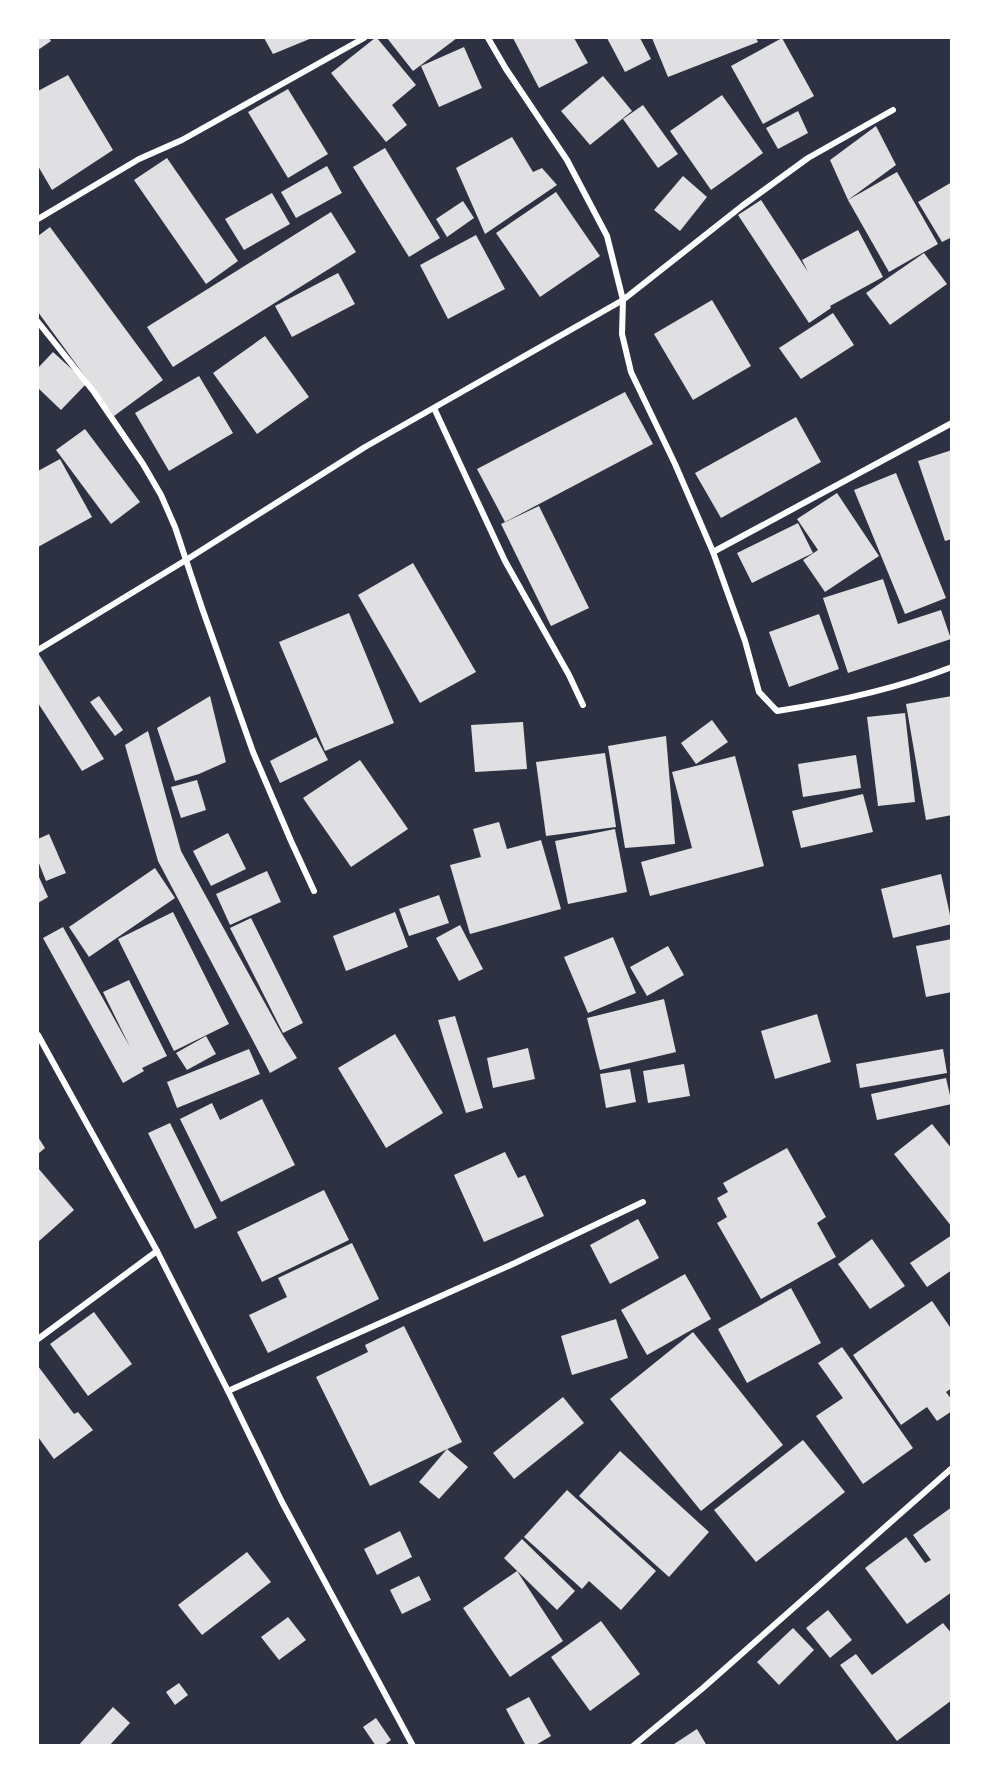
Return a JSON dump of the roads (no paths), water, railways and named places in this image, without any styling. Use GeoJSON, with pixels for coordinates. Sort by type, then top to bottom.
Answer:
{"type":"FeatureCollection","features":[{"type":"Feature","properties":{"kind":"street"},"geometry":{"type":"LineString","coordinates":[[38,219],[139,159],[182,140],[364,38]]}},
{"type":"Feature","properties":{"kind":"street"},"geometry":{"type":"LineString","coordinates":[[488,38],[567,160],[607,236],[623,300],[622,334],[631,372],[675,464],[713,552],[745,641],[759,692],[777,711],[816,705],[923,678],[951,667]]}},
{"type":"Feature","properties":{"kind":"street"},"geometry":{"type":"LineString","coordinates":[[38,650],[365,447],[623,300],[742,206],[808,158],[893,110]]}},
{"type":"Feature","properties":{"kind":"street"},"geometry":{"type":"LineString","coordinates":[[38,322],[94,392],[143,464],[161,495],[175,527],[254,752],[314,891]]}},
{"type":"Feature","properties":{"kind":"street"},"geometry":{"type":"LineString","coordinates":[[434,408],[505,561],[569,675],[583,705]]}},
{"type":"Feature","properties":{"kind":"street"},"geometry":{"type":"LineString","coordinates":[[713,552],[951,423]]}},
{"type":"Feature","properties":{"kind":"street"},"geometry":{"type":"LineString","coordinates":[[38,1035],[157,1251],[282,1502],[413,1746]]}},
{"type":"Feature","properties":{"kind":"street"},"geometry":{"type":"LineString","coordinates":[[228,1391],[515,1263],[643,1202]]}},
{"type":"Feature","properties":{"kind":"street"},"geometry":{"type":"LineString","coordinates":[[38,1340],[157,1251]]}},
{"type":"Feature","properties":{"kind":"street"},"geometry":{"type":"LineString","coordinates":[[633,1746],[703,1688],[951,1468]]}}]}
